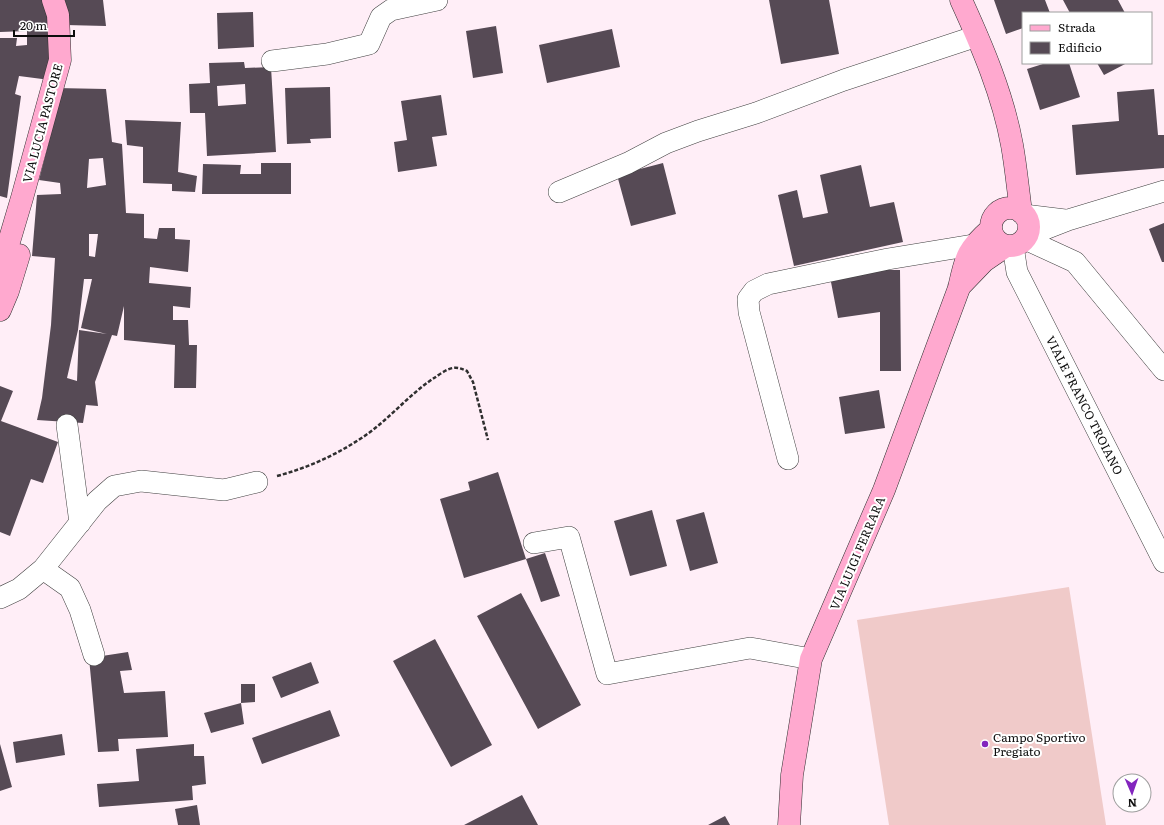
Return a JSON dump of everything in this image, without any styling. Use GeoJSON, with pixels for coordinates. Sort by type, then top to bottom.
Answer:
{"type":"FeatureCollection","features":[{"type":"Feature","properties":{"kind":"street","name":"VIA LUCIA PASTORE"},"geometry":{"type":"LineString","coordinates":[[0,272],[60,60],[58,15],[53,0]]}},
{"type":"Feature","properties":{"kind":"street"},"geometry":{"type":"LineString","coordinates":[[272,61],[327,54],[369,44],[381,17],[391,10],[437,0]]}},
{"type":"Feature","properties":{"kind":"street"},"geometry":{"type":"LineString","coordinates":[[961,0],[977,36],[998,93],[1012,144],[1017,229]]}},
{"type":"Feature","properties":{"kind":"street"},"geometry":{"type":"LineString","coordinates":[[559,192],[628,163],[666,143],[698,131],[756,113],[844,80],[977,36]]}},
{"type":"Feature","properties":{"kind":"street"},"geometry":{"type":"LineString","coordinates":[[1017,229],[1068,220],[1164,191]]}},
{"type":"Feature","properties":{"kind":"street","name":"VIA LUCIA PASTORE"},"geometry":{"type":"LineString","coordinates":[[0,310],[8,291],[18,256],[22,198]]}},
{"type":"Feature","properties":{"kind":"street","name":"VIA LUIGI FERRARA"},"geometry":{"type":"LineString","coordinates":[[789,825],[792,775],[811,659],[884,490],[958,288],[965,260],[973,245],[991,228],[996,240],[1017,229]]}},
{"type":"Feature","properties":{"kind":"street"},"geometry":{"type":"LineString","coordinates":[[1017,229],[1075,262],[1139,342],[1164,370]]}},
{"type":"Feature","properties":{"kind":"street","name":"VIA LUIGI FERRARA"},"geometry":{"type":"LineString","coordinates":[[958,288],[1017,229]]}},
{"type":"Feature","properties":{"kind":"street","name":"VIALE FRANCO TROIANO"},"geometry":{"type":"LineString","coordinates":[[1017,229],[1017,272],[1164,562]]}},
{"type":"Feature","properties":{"kind":"street"},"geometry":{"type":"LineString","coordinates":[[788,459],[749,312],[748,299],[754,291],[768,284],[812,274],[973,245]]}},
{"type":"Feature","properties":{"kind":"street"},"geometry":{"type":"LineString","coordinates":[[67,426],[80,523]]}},
{"type":"Feature","properties":{"kind":"street"},"geometry":{"type":"LineString","coordinates":[[0,598],[19,589],[43,569],[97,501],[114,486],[140,481],[224,490],[257,482]]}},
{"type":"Feature","properties":{"kind":"street"},"geometry":{"type":"LineString","coordinates":[[534,543],[569,537],[607,674],[750,648],[811,659]]}},
{"type":"Feature","properties":{"kind":"street"},"geometry":{"type":"LineString","coordinates":[[43,569],[70,588],[80,610],[94,654]]}},
{"type":"Feature","properties":{"kind":"path"},"geometry":{"type":"LineString","coordinates":[[257,482],[304,469],[335,454],[373,430],[417,390],[451,368],[460,368],[467,371],[473,382],[488,440]]}},
{"type":"Feature","properties":{"kind":"shaded area","name":"Campo Sportivo Pregiato"},"geometry":{"type":"Polygon","coordinates":[[[1069,587],[1106,825],[889,825],[857,620],[1069,587]]]}},
{"type":"Feature","properties":{"kind":"building"},"geometry":{"type":"Polygon","coordinates":[[[0,0],[48,0],[50,80],[19,76],[15,94],[21,96],[7,198],[0,196],[0,38],[17,38],[16,46],[27,45],[27,31],[0,32],[0,0]]]}},
{"type":"Feature","properties":{"kind":"building"},"geometry":{"type":"Polygon","coordinates":[[[59,0],[103,0],[106,26],[66,25],[59,0]]]}},
{"type":"Feature","properties":{"kind":"building"},"geometry":{"type":"Polygon","coordinates":[[[769,0],[829,0],[839,54],[781,64],[769,0]]]}},
{"type":"Feature","properties":{"kind":"building"},"geometry":{"type":"Polygon","coordinates":[[[994,0],[1045,0],[1050,12],[1022,12],[1022,28],[1006,34],[994,0]]]}},
{"type":"Feature","properties":{"kind":"building"},"geometry":{"type":"Polygon","coordinates":[[[1063,0],[1118,0],[1124,12],[1069,12],[1063,0]]]}},
{"type":"Feature","properties":{"kind":"building"},"geometry":{"type":"Polygon","coordinates":[[[253,12],[254,47],[218,49],[217,13],[253,12]]]}},
{"type":"Feature","properties":{"kind":"building"},"geometry":{"type":"Polygon","coordinates":[[[496,26],[503,73],[473,78],[466,31],[496,26]]]}},
{"type":"Feature","properties":{"kind":"building"},"geometry":{"type":"Polygon","coordinates":[[[612,29],[620,67],[547,83],[539,45],[612,29]]]}},
{"type":"Feature","properties":{"kind":"building"},"geometry":{"type":"Polygon","coordinates":[[[244,62],[245,68],[271,67],[276,152],[207,156],[205,113],[190,113],[189,84],[210,83],[209,63],[244,62]],[[245,84],[217,86],[218,106],[246,104],[245,84]]]}},
{"type":"Feature","properties":{"kind":"building"},"geometry":{"type":"Polygon","coordinates":[[[1043,64],[1069,64],[1080,97],[1040,110],[1027,69],[1043,64]]]}},
{"type":"Feature","properties":{"kind":"building"},"geometry":{"type":"Polygon","coordinates":[[[1098,64],[1125,64],[1104,75],[1098,64]]]}},
{"type":"Feature","properties":{"kind":"building"},"geometry":{"type":"Polygon","coordinates":[[[330,87],[331,138],[310,139],[311,143],[287,144],[285,88],[330,87]]]}},
{"type":"Feature","properties":{"kind":"building"},"geometry":{"type":"Polygon","coordinates":[[[56,88],[106,89],[112,142],[122,144],[126,213],[144,214],[144,238],[157,239],[159,228],[175,228],[175,239],[190,240],[188,272],[150,267],[149,283],[191,287],[190,308],[173,306],[173,320],[188,320],[189,345],[197,345],[196,388],[174,388],[175,345],[124,340],[124,306],[117,336],[112,335],[95,382],[98,406],[86,405],[83,423],[37,420],[42,398],[51,325],[55,258],[32,256],[37,195],[61,194],[60,183],[39,180],[55,118],[56,88]],[[103,158],[89,159],[87,188],[106,185],[103,158]],[[89,234],[89,256],[95,257],[98,234],[89,234]],[[84,279],[78,330],[67,378],[77,381],[79,330],[107,334],[81,328],[92,279],[84,279]]]}},
{"type":"Feature","properties":{"kind":"building"},"geometry":{"type":"Polygon","coordinates":[[[1154,89],[1158,135],[1164,135],[1164,168],[1076,175],[1072,125],[1119,121],[1117,92],[1154,89]]]}},
{"type":"Feature","properties":{"kind":"building"},"geometry":{"type":"Polygon","coordinates":[[[441,95],[447,135],[432,137],[437,166],[398,172],[394,142],[407,140],[401,101],[441,95]]]}},
{"type":"Feature","properties":{"kind":"building"},"geometry":{"type":"Polygon","coordinates":[[[125,120],[181,122],[178,172],[197,176],[195,192],[172,191],[172,184],[143,183],[143,147],[127,145],[125,120]]]}},
{"type":"Feature","properties":{"kind":"building"},"geometry":{"type":"Polygon","coordinates":[[[261,163],[291,163],[291,194],[202,194],[203,164],[241,165],[240,174],[261,174],[261,163]]]}},
{"type":"Feature","properties":{"kind":"building"},"geometry":{"type":"Polygon","coordinates":[[[663,163],[676,214],[631,226],[617,175],[663,163]]]}},
{"type":"Feature","properties":{"kind":"building"},"geometry":{"type":"Polygon","coordinates":[[[861,165],[870,207],[894,202],[903,242],[794,266],[778,195],[797,190],[803,218],[828,213],[820,175],[861,165]]]}},
{"type":"Feature","properties":{"kind":"building"},"geometry":{"type":"Polygon","coordinates":[[[1164,223],[1164,262],[1162,262],[1149,229],[1164,223]]]}},
{"type":"Feature","properties":{"kind":"building"},"geometry":{"type":"Polygon","coordinates":[[[879,270],[900,270],[901,371],[880,371],[880,312],[838,318],[830,277],[879,270]]]}},
{"type":"Feature","properties":{"kind":"building"},"geometry":{"type":"Polygon","coordinates":[[[0,386],[13,391],[1,421],[58,442],[43,483],[31,479],[10,536],[0,532],[0,386]]]}},
{"type":"Feature","properties":{"kind":"building"},"geometry":{"type":"Polygon","coordinates":[[[879,390],[885,428],[845,434],[839,397],[879,390]]]}},
{"type":"Feature","properties":{"kind":"building"},"geometry":{"type":"Polygon","coordinates":[[[498,472],[526,559],[464,578],[440,499],[470,490],[468,482],[498,472]]]}},
{"type":"Feature","properties":{"kind":"building"},"geometry":{"type":"Polygon","coordinates":[[[652,510],[667,566],[630,576],[614,521],[652,510]]]}},
{"type":"Feature","properties":{"kind":"building"},"geometry":{"type":"Polygon","coordinates":[[[704,512],[718,563],[690,571],[676,520],[704,512]]]}},
{"type":"Feature","properties":{"kind":"building"},"geometry":{"type":"Polygon","coordinates":[[[545,553],[560,596],[541,602],[526,559],[545,553]]]}},
{"type":"Feature","properties":{"kind":"building"},"geometry":{"type":"Polygon","coordinates":[[[521,593],[581,705],[538,729],[477,616],[521,593]]]}},
{"type":"Feature","properties":{"kind":"building"},"geometry":{"type":"Polygon","coordinates":[[[435,639],[492,745],[451,767],[393,661],[435,639]]]}},
{"type":"Feature","properties":{"kind":"building"},"geometry":{"type":"Polygon","coordinates":[[[128,652],[132,670],[120,671],[124,693],[165,691],[168,737],[118,739],[119,751],[98,752],[89,658],[128,652]]]}},
{"type":"Feature","properties":{"kind":"building"},"geometry":{"type":"Polygon","coordinates":[[[311,662],[319,683],[281,698],[272,677],[311,662]]]}},
{"type":"Feature","properties":{"kind":"building"},"geometry":{"type":"Polygon","coordinates":[[[241,684],[255,684],[255,702],[241,703],[241,684]]]}},
{"type":"Feature","properties":{"kind":"building"},"geometry":{"type":"Polygon","coordinates":[[[241,703],[244,724],[211,733],[204,713],[241,703]]]}},
{"type":"Feature","properties":{"kind":"building"},"geometry":{"type":"Polygon","coordinates":[[[330,710],[340,736],[262,764],[252,738],[330,710]]]}},
{"type":"Feature","properties":{"kind":"building"},"geometry":{"type":"Polygon","coordinates":[[[62,734],[65,755],[16,763],[13,742],[62,734]]]}},
{"type":"Feature","properties":{"kind":"building"},"geometry":{"type":"Polygon","coordinates":[[[0,744],[12,787],[0,791],[0,744]]]}},
{"type":"Feature","properties":{"kind":"building"},"geometry":{"type":"Polygon","coordinates":[[[194,744],[194,756],[204,756],[206,784],[192,786],[193,800],[99,807],[97,784],[139,781],[136,749],[194,744]]]}},
{"type":"Feature","properties":{"kind":"building"},"geometry":{"type":"Polygon","coordinates":[[[522,795],[538,825],[464,825],[522,795]]]}},
{"type":"Feature","properties":{"kind":"building"},"geometry":{"type":"Polygon","coordinates":[[[197,805],[200,825],[178,825],[175,809],[197,805]]]}},
{"type":"Feature","properties":{"kind":"building"},"geometry":{"type":"Polygon","coordinates":[[[725,816],[730,825],[708,825],[725,816]]]}},
{"type":"Feature","properties":{"kind":"place","name":"Campo Sportivo Pregiato"},"geometry":{"type":"Point","coordinates":[985,744]}}]}
